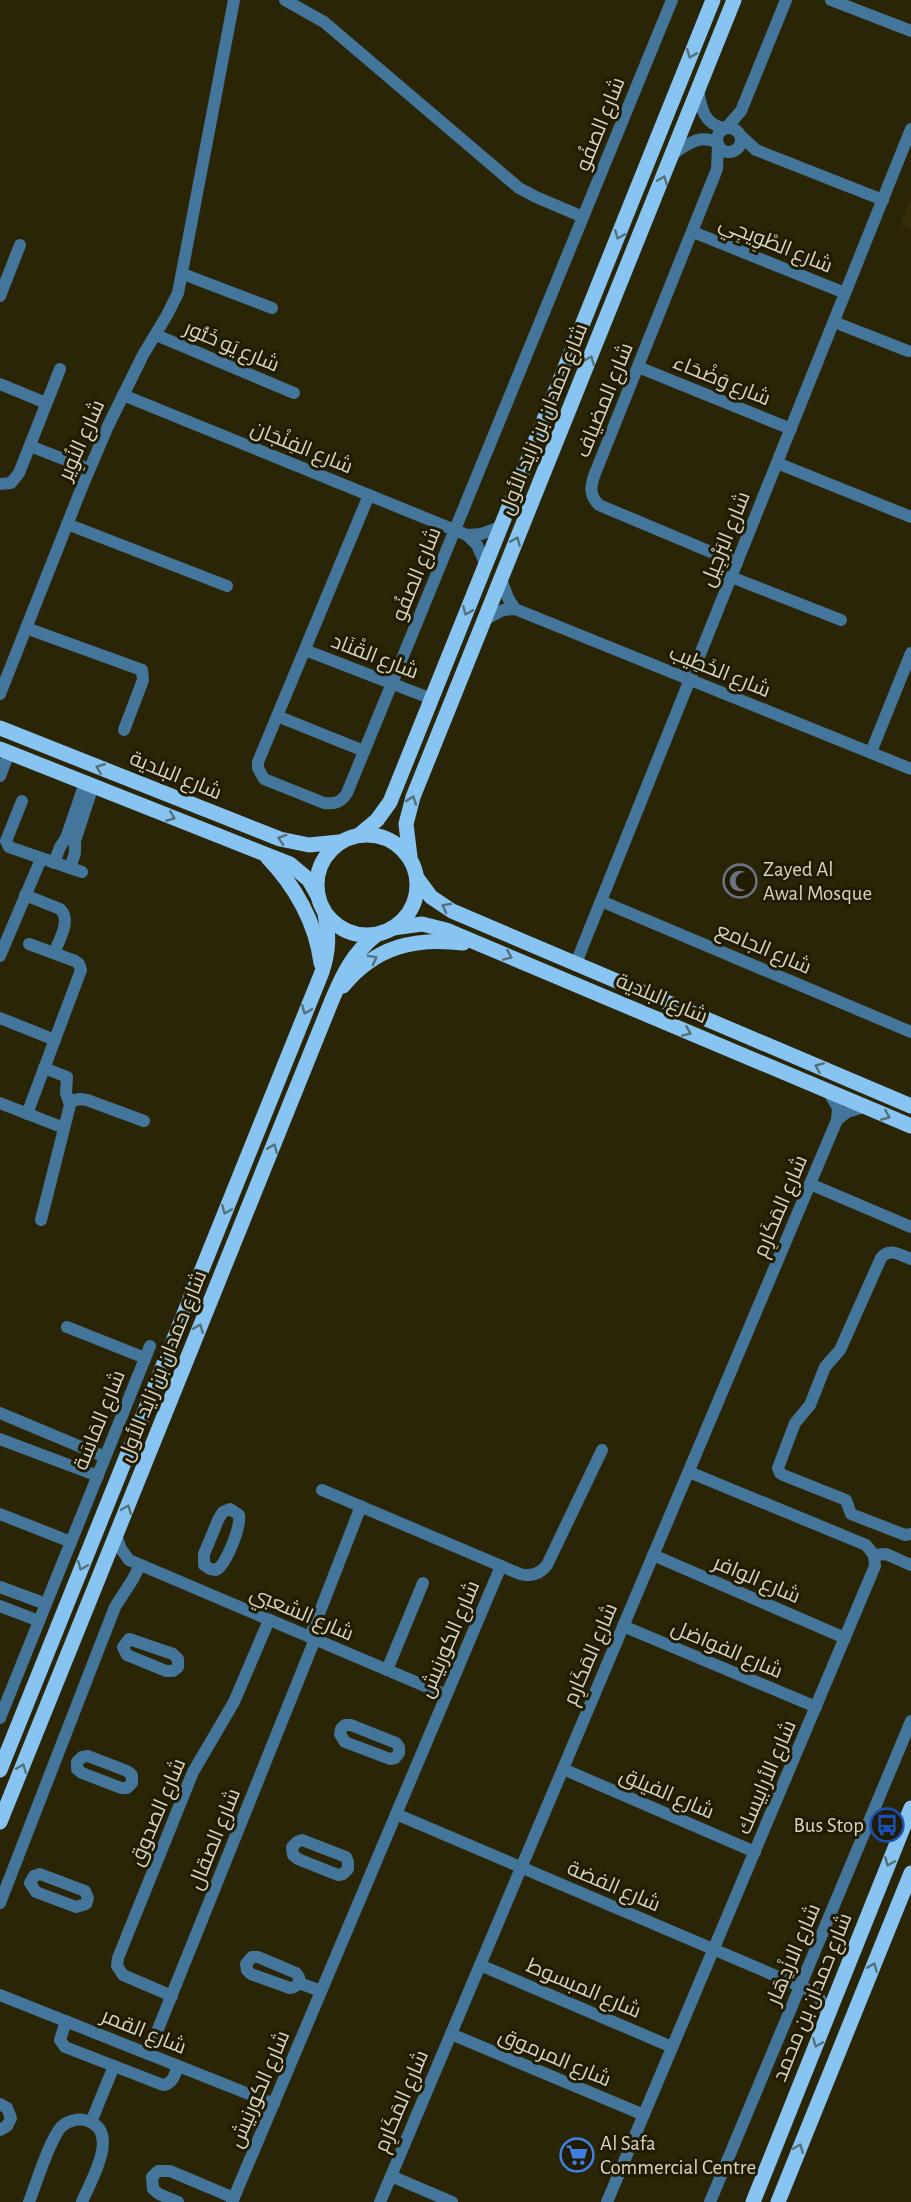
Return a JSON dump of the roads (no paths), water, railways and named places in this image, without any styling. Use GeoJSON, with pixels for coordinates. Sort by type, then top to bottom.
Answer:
{"type":"FeatureCollection","features":[{"type":"Feature","properties":{"kind":"main road","name":"شارع حمدان بن زايد الأول"},"geometry":{"type":"LineString","coordinates":[[359,835],[378,820],[390,802],[713,0]]}},
{"type":"Feature","properties":{"kind":"main road","name":"شارع حمدان بن زايد الأول"},"geometry":{"type":"LineString","coordinates":[[410,857],[406,824],[413,797],[734,0]]}},
{"type":"Feature","properties":{"kind":"main road","name":"شارع البلدية"},"geometry":{"type":"LineString","coordinates":[[2,726],[280,839],[309,845],[339,842]]}},
{"type":"Feature","properties":{"kind":"main road","name":"شارع البلدية"},"geometry":{"type":"LineString","coordinates":[[5,751],[291,864],[309,880],[318,896]]}},
{"type":"Feature","properties":{"kind":"main road"},"geometry":{"type":"LineString","coordinates":[[371,834],[393,841],[410,857],[417,878],[417,893],[404,919],[393,928],[376,935],[353,934],[333,922],[325,914],[318,896],[316,881],[320,866],[339,842],[359,835],[371,834]]}},
{"type":"Feature","properties":{"kind":"main road"},"geometry":{"type":"LineString","coordinates":[[264,854],[284,877],[305,912],[317,939],[322,972]]}},
{"type":"Feature","properties":{"kind":"main road","name":"شارع البلدية"},"geometry":{"type":"LineString","coordinates":[[417,878],[432,897],[452,911],[911,1106]]}},
{"type":"Feature","properties":{"kind":"main road","name":"شارع حمدان بن زايد الأول"},"geometry":{"type":"LineString","coordinates":[[0,1770],[322,972],[329,939],[325,914]]}},
{"type":"Feature","properties":{"kind":"main road","name":"شارع البلدية"},"geometry":{"type":"LineString","coordinates":[[393,928],[408,925],[435,926],[911,1126]]}},
{"type":"Feature","properties":{"kind":"main road","name":"شارع حمدان بن زايد الأول"},"geometry":{"type":"LineString","coordinates":[[0,1822],[332,1000],[350,962],[365,943],[376,935]]}},
{"type":"Feature","properties":{"kind":"main road"},"geometry":{"type":"LineString","coordinates":[[332,1000],[364,964],[394,949],[426,940],[482,945]]}},
{"type":"Feature","properties":{"kind":"main road","name":"شارع حمدان بن محمد"},"geometry":{"type":"LineString","coordinates":[[753,2202],[911,1808]]}},
{"type":"Feature","properties":{"kind":"main road"},"geometry":{"type":"LineString","coordinates":[[778,2202],[911,1873]]}},
{"type":"Feature","properties":{"kind":"street","name":"شارع النُوِير"},"geometry":{"type":"LineString","coordinates":[[0,694],[89,469],[123,395],[175,300],[183,273],[234,0]]}},
{"type":"Feature","properties":{"kind":"street"},"geometry":{"type":"LineString","coordinates":[[285,0],[324,22],[519,188],[583,217]]}},
{"type":"Feature","properties":{"kind":"street","name":"شارع الصفُو"},"geometry":{"type":"LineString","coordinates":[[369,495],[258,762],[258,768],[264,779],[324,803],[339,802],[347,793],[392,684],[461,532],[583,217],[672,0]]}},
{"type":"Feature","properties":{"kind":"street"},"geometry":{"type":"LineString","coordinates":[[718,144],[717,136],[741,111],[786,0]]}},
{"type":"Feature","properties":{"kind":"street"},"geometry":{"type":"LineString","coordinates":[[831,0],[911,31]]}},
{"type":"Feature","properties":{"kind":"street"},"geometry":{"type":"LineString","coordinates":[[698,89],[704,115],[715,125],[734,128],[756,150],[883,200]]}},
{"type":"Feature","properties":{"kind":"street"},"geometry":{"type":"LineString","coordinates":[[734,151],[740,146],[741,111]]}},
{"type":"Feature","properties":{"kind":"street","name":"شارع البَرْجِيل"},"geometry":{"type":"LineString","coordinates":[[576,963],[911,129]]}},
{"type":"Feature","properties":{"kind":"street"},"geometry":{"type":"LineString","coordinates":[[674,153],[698,139],[707,139],[718,144],[725,151],[756,150]]}},
{"type":"Feature","properties":{"kind":"street","name":"شارع المضياف"},"geometry":{"type":"LineString","coordinates":[[718,144],[717,169],[592,483],[592,496],[599,505],[605,508],[737,563]]}},
{"type":"Feature","properties":{"kind":"street","name":"شارع المضياف"},"geometry":{"type":"LineString","coordinates":[[717,169],[734,151]]}},
{"type":"Feature","properties":{"kind":"street","name":"شارع الطْوِيجِي"},"geometry":{"type":"LineString","coordinates":[[693,232],[845,293]]}},
{"type":"Feature","properties":{"kind":"street"},"geometry":{"type":"LineString","coordinates":[[0,296],[21,245]]}},
{"type":"Feature","properties":{"kind":"street"},"geometry":{"type":"LineString","coordinates":[[183,273],[273,308]]}},
{"type":"Feature","properties":{"kind":"street"},"geometry":{"type":"LineString","coordinates":[[834,322],[908,351]]}},
{"type":"Feature","properties":{"kind":"street","name":"شارع يَو خَنُّور"},"geometry":{"type":"LineString","coordinates":[[156,335],[294,393]]}},
{"type":"Feature","properties":{"kind":"street","name":"شارع وَضْحَاء"},"geometry":{"type":"LineString","coordinates":[[638,367],[791,429]]}},
{"type":"Feature","properties":{"kind":"street"},"geometry":{"type":"LineString","coordinates":[[0,484],[11,483],[16,479],[60,369]]}},
{"type":"Feature","properties":{"kind":"street"},"geometry":{"type":"LineString","coordinates":[[0,384],[46,403]]}},
{"type":"Feature","properties":{"kind":"street","name":"شارع الفِنْجَان"},"geometry":{"type":"LineString","coordinates":[[123,395],[461,532]]}},
{"type":"Feature","properties":{"kind":"street"},"geometry":{"type":"LineString","coordinates":[[30,446],[89,469]]}},
{"type":"Feature","properties":{"kind":"street"},"geometry":{"type":"LineString","coordinates":[[777,463],[911,517]]}},
{"type":"Feature","properties":{"kind":"street"},"geometry":{"type":"LineString","coordinates":[[68,524],[226,586]]}},
{"type":"Feature","properties":{"kind":"street"},"geometry":{"type":"LineString","coordinates":[[461,532],[481,534],[501,527]]}},
{"type":"Feature","properties":{"kind":"street"},"geometry":{"type":"LineString","coordinates":[[461,532],[477,545],[486,565]]}},
{"type":"Feature","properties":{"kind":"street"},"geometry":{"type":"LineString","coordinates":[[731,577],[841,620]]}},
{"type":"Feature","properties":{"kind":"street"},"geometry":{"type":"LineString","coordinates":[[486,619],[502,610],[515,609],[501,579]]}},
{"type":"Feature","properties":{"kind":"street","name":"شارع الخَطِيب"},"geometry":{"type":"LineString","coordinates":[[515,609],[911,769]]}},
{"type":"Feature","properties":{"kind":"street"},"geometry":{"type":"LineString","coordinates":[[26,628],[142,670],[143,680],[124,730]]}},
{"type":"Feature","properties":{"kind":"street","name":"شارع القْنَاد"},"geometry":{"type":"LineString","coordinates":[[305,650],[432,699]]}},
{"type":"Feature","properties":{"kind":"street"},"geometry":{"type":"LineString","coordinates":[[871,752],[911,653]]}},
{"type":"Feature","properties":{"kind":"street"},"geometry":{"type":"LineString","coordinates":[[277,716],[364,751]]}},
{"type":"Feature","properties":{"kind":"street"},"geometry":{"type":"LineString","coordinates":[[0,776],[5,751]]}},
{"type":"Feature","properties":{"kind":"street"},"geometry":{"type":"LineString","coordinates":[[54,863],[89,785]]}},
{"type":"Feature","properties":{"kind":"street"},"geometry":{"type":"LineString","coordinates":[[22,801],[6,841],[7,846],[76,870],[75,841],[89,785]]}},
{"type":"Feature","properties":{"kind":"street"},"geometry":{"type":"LineString","coordinates":[[0,956],[41,859]]}},
{"type":"Feature","properties":{"kind":"street"},"geometry":{"type":"LineString","coordinates":[[26,895],[65,913],[66,920],[54,953]]}},
{"type":"Feature","properties":{"kind":"street","name":"شارع الجامع"},"geometry":{"type":"LineString","coordinates":[[601,901],[911,1032]]}},
{"type":"Feature","properties":{"kind":"street"},"geometry":{"type":"LineString","coordinates":[[27,1114],[81,970],[77,962],[29,944]]}},
{"type":"Feature","properties":{"kind":"street"},"geometry":{"type":"LineString","coordinates":[[0,1018],[55,1040]]}},
{"type":"Feature","properties":{"kind":"street"},"geometry":{"type":"LineString","coordinates":[[41,1220],[70,1101],[66,1093],[67,1077],[44,1068]]}},
{"type":"Feature","properties":{"kind":"street"},"geometry":{"type":"LineString","coordinates":[[828,1091],[838,1108],[837,1120]]}},
{"type":"Feature","properties":{"kind":"street"},"geometry":{"type":"LineString","coordinates":[[70,1101],[87,1100],[144,1121]]}},
{"type":"Feature","properties":{"kind":"street"},"geometry":{"type":"LineString","coordinates":[[0,1103],[64,1128]]}},
{"type":"Feature","properties":{"kind":"street"},"geometry":{"type":"LineString","coordinates":[[837,1120],[852,1110],[864,1107]]}},
{"type":"Feature","properties":{"kind":"street","name":"شارع المَكَارِم"},"geometry":{"type":"LineString","coordinates":[[380,2202],[837,1120]]}},
{"type":"Feature","properties":{"kind":"street"},"geometry":{"type":"LineString","coordinates":[[810,1184],[911,1227]]}},
{"type":"Feature","properties":{"kind":"street"},"geometry":{"type":"LineString","coordinates":[[911,1259],[891,1252],[885,1253],[881,1258],[840,1350],[825,1367],[810,1405],[795,1423],[778,1468],[783,1475],[846,1500],[851,1514],[905,1535],[911,1534]]}},
{"type":"Feature","properties":{"kind":"street","name":"شارع المَاسَة"},"geometry":{"type":"LineString","coordinates":[[0,1718],[148,1352],[67,1327]]}},
{"type":"Feature","properties":{"kind":"street"},"geometry":{"type":"LineString","coordinates":[[0,1413],[105,1457]]}},
{"type":"Feature","properties":{"kind":"street"},"geometry":{"type":"LineString","coordinates":[[0,1438],[98,1476]]}},
{"type":"Feature","properties":{"kind":"street"},"geometry":{"type":"LineString","coordinates":[[322,1490],[501,1566],[525,1575],[536,1574],[543,1569],[602,1450]]}},
{"type":"Feature","properties":{"kind":"street"},"geometry":{"type":"LineString","coordinates":[[688,1472],[866,1545],[874,1555],[886,1554],[911,1565]]}},
{"type":"Feature","properties":{"kind":"street","name":"شارع المَاسَة"},"geometry":{"type":"LineString","coordinates":[[88,1501],[112,1492]]}},
{"type":"Feature","properties":{"kind":"street"},"geometry":{"type":"LineString","coordinates":[[88,1501],[99,1524]]}},
{"type":"Feature","properties":{"kind":"street","name":"شارع الصقال"},"geometry":{"type":"LineString","coordinates":[[148,2054],[312,1638],[361,1506]]}},
{"type":"Feature","properties":{"kind":"street"},"geometry":{"type":"LineString","coordinates":[[233,1510],[238,1515],[239,1522],[224,1565],[216,1570],[210,1569],[204,1565],[203,1558],[215,1527],[223,1512],[233,1510]]}},
{"type":"Feature","properties":{"kind":"street"},"geometry":{"type":"LineString","coordinates":[[0,1514],[71,1542]]}},
{"type":"Feature","properties":{"kind":"street"},"geometry":{"type":"LineString","coordinates":[[0,1903],[118,1602],[133,1580],[134,1562],[121,1549],[116,1535]]}},
{"type":"Feature","properties":{"kind":"street","name":"شارع الوافر"},"geometry":{"type":"LineString","coordinates":[[653,1555],[845,1638]]}},
{"type":"Feature","properties":{"kind":"street","name":"شارع الأرابيسك"},"geometry":{"type":"LineString","coordinates":[[607,2202],[873,1572],[874,1555]]}},
{"type":"Feature","properties":{"kind":"street"},"geometry":{"type":"LineString","coordinates":[[101,1572],[114,1564],[134,1562]]}},
{"type":"Feature","properties":{"kind":"street","name":"شارع الشعبي"},"geometry":{"type":"LineString","coordinates":[[134,1562],[446,1695]]}},
{"type":"Feature","properties":{"kind":"street","name":"شارع الكورنيش"},"geometry":{"type":"LineString","coordinates":[[233,2200],[501,1566]]}},
{"type":"Feature","properties":{"kind":"street"},"geometry":{"type":"LineString","coordinates":[[201,1591],[210,1569]]}},
{"type":"Feature","properties":{"kind":"street"},"geometry":{"type":"LineString","coordinates":[[387,1670],[423,1583]]}},
{"type":"Feature","properties":{"kind":"street"},"geometry":{"type":"LineString","coordinates":[[0,1587],[46,1605]]}},
{"type":"Feature","properties":{"kind":"street"},"geometry":{"type":"LineString","coordinates":[[0,1606],[39,1622]]}},
{"type":"Feature","properties":{"kind":"street","name":"شارع الصدوق"},"geometry":{"type":"LineString","coordinates":[[172,1996],[125,1977],[118,1970],[118,1958],[193,1772],[234,1702],[269,1620]]}},
{"type":"Feature","properties":{"kind":"street","name":"شارع الفواضل"},"geometry":{"type":"LineString","coordinates":[[623,1626],[816,1707]]}},
{"type":"Feature","properties":{"kind":"street"},"geometry":{"type":"LineString","coordinates":[[104,1636],[123,1644]]}},
{"type":"Feature","properties":{"kind":"street","name":"شارع الازْدِهَار"},"geometry":{"type":"LineString","coordinates":[[710,2202],[911,1721]]}},
{"type":"Feature","properties":{"kind":"street"},"geometry":{"type":"LineString","coordinates":[[399,1753],[418,1761]]}},
{"type":"Feature","properties":{"kind":"street"},"geometry":{"type":"LineString","coordinates":[[57,1754],[77,1762]]}},
{"type":"Feature","properties":{"kind":"street","name":"شارع الفيلق"},"geometry":{"type":"LineString","coordinates":[[563,1769],[755,1852]]}},
{"type":"Feature","properties":{"kind":"street","name":"شارع الفضة"},"geometry":{"type":"LineString","coordinates":[[396,1814],[816,1993]]}},
{"type":"Feature","properties":{"kind":"street"},"geometry":{"type":"LineString","coordinates":[[348,1869],[369,1877]]}},
{"type":"Feature","properties":{"kind":"street"},"geometry":{"type":"LineString","coordinates":[[12,1872],[31,1879]]}},
{"type":"Feature","properties":{"kind":"street","name":"شارع المبسوط"},"geometry":{"type":"LineString","coordinates":[[480,1965],[672,2047]]}},
{"type":"Feature","properties":{"kind":"street"},"geometry":{"type":"LineString","coordinates":[[299,1983],[321,1991]]}},
{"type":"Feature","properties":{"kind":"street"},"geometry":{"type":"LineString","coordinates":[[827,2016],[816,1993],[840,1984]]}},
{"type":"Feature","properties":{"kind":"street","name":"شارع القمر"},"geometry":{"type":"LineString","coordinates":[[0,1995],[274,2104]]}},
{"type":"Feature","properties":{"kind":"street"},"geometry":{"type":"LineString","coordinates":[[66,2021],[60,2040],[62,2045],[114,2066],[166,2085],[172,2080],[178,2066]]}},
{"type":"Feature","properties":{"kind":"street","name":"شارع المرموق"},"geometry":{"type":"LineString","coordinates":[[451,2034],[644,2115]]}},
{"type":"Feature","properties":{"kind":"street"},"geometry":{"type":"LineString","coordinates":[[91,2122],[114,2066]]}},
{"type":"Feature","properties":{"kind":"street"},"geometry":{"type":"LineString","coordinates":[[0,2104],[7,2108],[11,2118],[7,2126],[0,2130]]}},
{"type":"Feature","properties":{"kind":"street"},"geometry":{"type":"LineString","coordinates":[[29,2202],[55,2138],[62,2127],[76,2120],[91,2122],[100,2130],[104,2146],[82,2202]]}},
{"type":"Feature","properties":{"kind":"street"},"geometry":{"type":"LineString","coordinates":[[178,2202],[153,2189],[152,2177],[158,2171],[170,2171],[233,2200]]}},
{"type":"Feature","properties":{"kind":"street"},"geometry":{"type":"LineString","coordinates":[[391,2176],[452,2202]]}},
{"type":"Feature","properties":{"kind":"place","name":"Zayed Al Awal Mosque"},"geometry":{"type":"Point","coordinates":[740,881]}},
{"type":"Feature","properties":{"kind":"place","name":"Bus Stop"},"geometry":{"type":"Point","coordinates":[887,1825]}},
{"type":"Feature","properties":{"kind":"place","name":"Al Safa Commercial Centre"},"geometry":{"type":"Point","coordinates":[577,2155]}}]}
